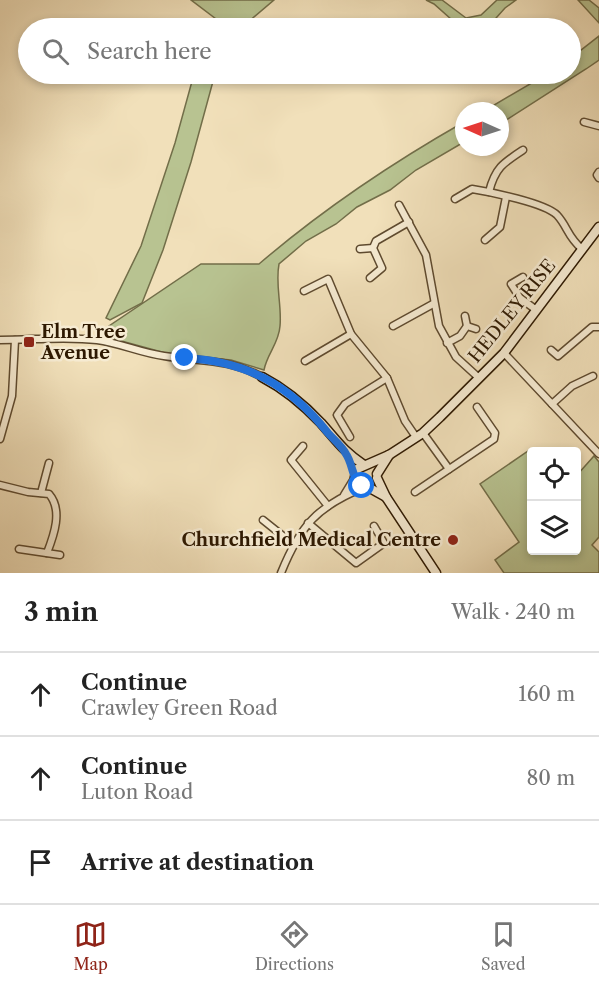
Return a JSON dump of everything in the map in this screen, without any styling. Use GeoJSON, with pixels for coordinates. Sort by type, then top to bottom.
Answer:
{"type":"FeatureCollection","features":[{"type":"Feature","properties":{"kind":"street"},"geometry":{"type":"LineString","coordinates":[[584,122],[599,126]]}},
{"type":"Feature","properties":{"kind":"street"},"geometry":{"type":"LineString","coordinates":[[489,192],[494,174],[498,169],[524,150]]}},
{"type":"Feature","properties":{"kind":"street"},"geometry":{"type":"LineString","coordinates":[[599,172],[597,175],[599,178]]}},
{"type":"Feature","properties":{"kind":"street"},"geometry":{"type":"LineString","coordinates":[[455,199],[472,189],[543,207],[556,215],[572,240],[582,249]]}},
{"type":"Feature","properties":{"kind":"street"},"geometry":{"type":"LineString","coordinates":[[485,240],[501,227],[506,197]]}},
{"type":"Feature","properties":{"kind":"street"},"geometry":{"type":"LineString","coordinates":[[399,205],[426,255],[433,304],[439,326],[456,357],[479,378]]}},
{"type":"Feature","properties":{"kind":"street"},"geometry":{"type":"LineString","coordinates":[[370,278],[382,268],[373,248],[376,241],[409,222]]}},
{"type":"Feature","properties":{"kind":"street","name":"HEDLEY RISE"},"geometry":{"type":"LineString","coordinates":[[365,465],[389,455],[419,435],[479,378],[504,352],[535,309],[598,231]]}},
{"type":"Feature","properties":{"kind":"street"},"geometry":{"type":"LineString","coordinates":[[360,249],[373,248]]}},
{"type":"Feature","properties":{"kind":"street"},"geometry":{"type":"LineString","coordinates":[[523,277],[511,284],[520,298],[535,309]]}},
{"type":"Feature","properties":{"kind":"street"},"geometry":{"type":"LineString","coordinates":[[304,291],[328,279],[351,334],[387,378],[405,421],[449,469]]}},
{"type":"Feature","properties":{"kind":"street"},"geometry":{"type":"LineString","coordinates":[[393,326],[433,304]]}},
{"type":"Feature","properties":{"kind":"street"},"geometry":{"type":"LineString","coordinates":[[447,343],[460,336],[467,326],[465,316]]}},
{"type":"Feature","properties":{"kind":"street"},"geometry":{"type":"LineString","coordinates":[[467,326],[476,329]]}},
{"type":"Feature","properties":{"kind":"street"},"geometry":{"type":"LineString","coordinates":[[551,350],[558,356],[595,327]]}},
{"type":"Feature","properties":{"kind":"street"},"geometry":{"type":"LineString","coordinates":[[305,361],[351,334]]}},
{"type":"Feature","properties":{"kind":"street"},"geometry":{"type":"LineString","coordinates":[[0,340],[97,340],[117,343],[165,357],[223,362],[239,366],[262,377],[298,400],[346,453],[373,468],[386,497],[436,573]]}},
{"type":"Feature","properties":{"kind":"street"},"geometry":{"type":"LineString","coordinates":[[0,439],[12,396],[15,340]]}},
{"type":"Feature","properties":{"kind":"street"},"geometry":{"type":"LineString","coordinates":[[504,352],[599,454]]}},
{"type":"Feature","properties":{"kind":"street"},"geometry":{"type":"LineString","coordinates":[[552,404],[572,386],[593,376]]}},
{"type":"Feature","properties":{"kind":"street"},"geometry":{"type":"LineString","coordinates":[[350,437],[337,415],[345,404],[387,378]]}},
{"type":"Feature","properties":{"kind":"street"},"geometry":{"type":"LineString","coordinates":[[415,492],[494,439],[495,433],[477,407]]}},
{"type":"Feature","properties":{"kind":"street"},"geometry":{"type":"LineString","coordinates":[[303,446],[291,460],[328,506]]}},
{"type":"Feature","properties":{"kind":"street"},"geometry":{"type":"LineString","coordinates":[[346,453],[359,485],[386,497]]}},
{"type":"Feature","properties":{"kind":"street","name":"HEDLEY RISE"},"geometry":{"type":"LineString","coordinates":[[377,476],[389,455]]}},
{"type":"Feature","properties":{"kind":"street"},"geometry":{"type":"LineString","coordinates":[[41,493],[49,463]]}},
{"type":"Feature","properties":{"kind":"street"},"geometry":{"type":"LineString","coordinates":[[344,496],[359,467],[365,465]]}},
{"type":"Feature","properties":{"kind":"street"},"geometry":{"type":"LineString","coordinates":[[281,573],[293,544],[308,523],[344,496],[374,484],[377,476]]}},
{"type":"Feature","properties":{"kind":"street"},"geometry":{"type":"LineString","coordinates":[[0,484],[28,492],[49,494],[54,500],[57,516],[47,553]]}},
{"type":"Feature","properties":{"kind":"street"},"geometry":{"type":"LineString","coordinates":[[263,520],[293,544]]}},
{"type":"Feature","properties":{"kind":"street"},"geometry":{"type":"LineString","coordinates":[[308,523],[356,563],[384,543],[374,526]]}},
{"type":"Feature","properties":{"kind":"street"},"geometry":{"type":"LineString","coordinates":[[19,549],[60,555]]}},
{"type":"Feature","properties":{"kind":"green space"},"geometry":{"type":"Polygon","coordinates":[[[191,0],[274,0],[253,18],[215,18],[191,0]]]}},
{"type":"Feature","properties":{"kind":"green space"},"geometry":{"type":"Polygon","coordinates":[[[426,0],[442,0],[466,18],[450,18],[426,0]]]}},
{"type":"Feature","properties":{"kind":"green space"},"geometry":{"type":"Polygon","coordinates":[[[497,0],[516,0],[496,18],[466,18],[481,15],[497,0]]]}},
{"type":"Feature","properties":{"kind":"green space"},"geometry":{"type":"Polygon","coordinates":[[[578,0],[589,0],[599,8],[599,23],[578,0]]]}},
{"type":"Feature","properties":{"kind":"green space"},"geometry":{"type":"Polygon","coordinates":[[[599,36],[599,60],[581,72],[581,50],[599,36]]]}},
{"type":"Feature","properties":{"kind":"green space"},"geometry":{"type":"Polygon","coordinates":[[[191,84],[212,84],[191,162],[163,250],[142,303],[110,320],[106,318],[141,246],[175,143],[191,84]]]}},
{"type":"Feature","properties":{"kind":"green space"},"geometry":{"type":"Polygon","coordinates":[[[530,84],[563,84],[509,118],[509,102],[499,102],[530,84]]]}},
{"type":"Feature","properties":{"kind":"green space"},"geometry":{"type":"Polygon","coordinates":[[[455,127],[455,147],[416,170],[390,190],[357,207],[336,224],[306,241],[279,264],[279,332],[264,370],[231,360],[169,354],[103,336],[106,328],[201,264],[259,264],[307,225],[410,154],[455,127]]]}},
{"type":"Feature","properties":{"kind":"green space"},"geometry":{"type":"Polygon","coordinates":[[[527,452],[527,555],[581,555],[581,471],[594,456],[599,462],[599,537],[592,545],[599,552],[599,573],[504,573],[495,560],[519,542],[480,484],[527,452]]]}},
{"type":"Feature","properties":{"kind":"place","name":"Elm Tree Avenue"},"geometry":{"type":"Point","coordinates":[29,342]}},
{"type":"Feature","properties":{"kind":"place","name":"Churchfield Medical Centre"},"geometry":{"type":"Point","coordinates":[453,540]}},
{"type":"Feature","properties":{"kind":"route"},"geometry":{"type":"LineString","coordinates":[[185,358],[207,359],[239,366],[269,380],[298,400],[346,453],[355,474],[355,480],[362,486]]}}]}
